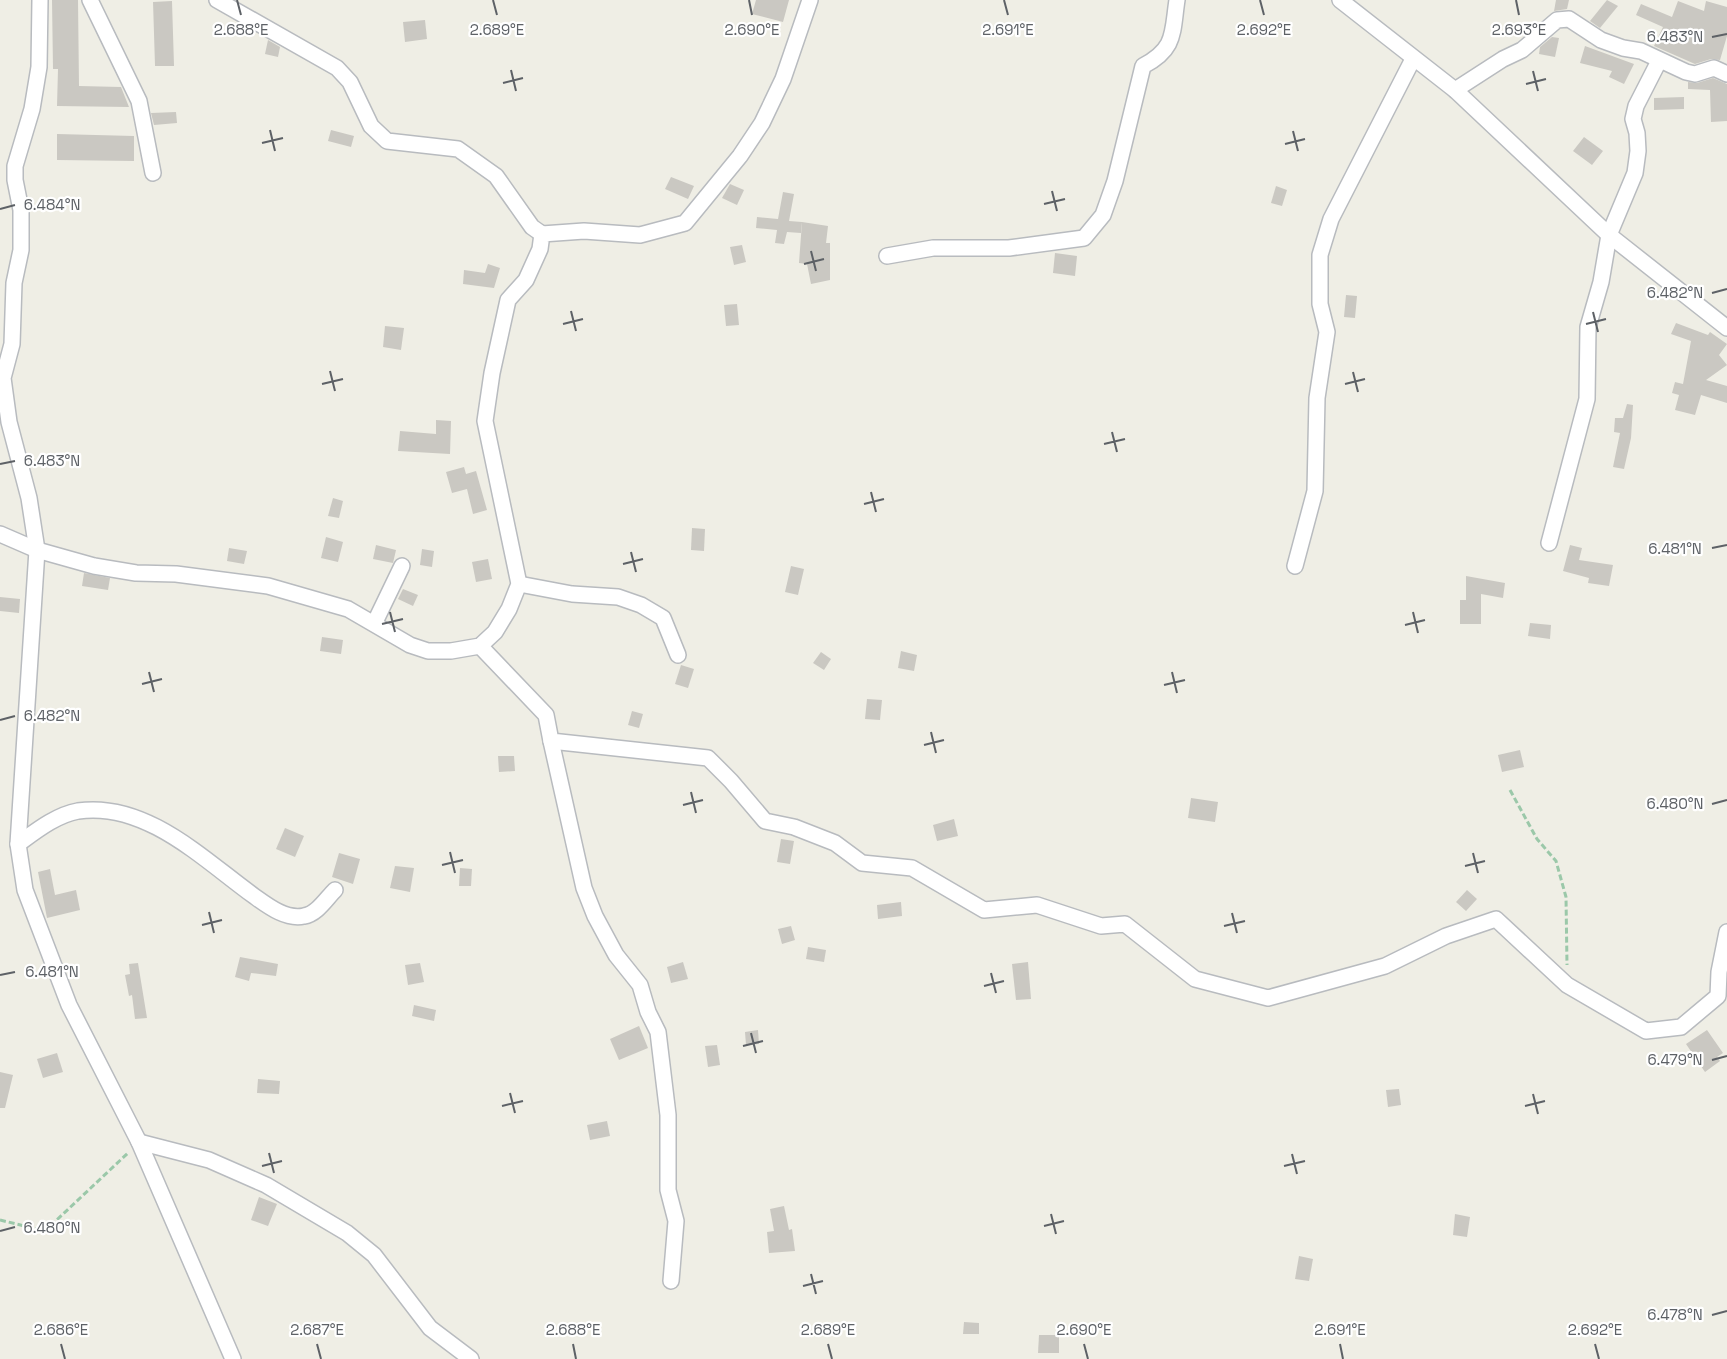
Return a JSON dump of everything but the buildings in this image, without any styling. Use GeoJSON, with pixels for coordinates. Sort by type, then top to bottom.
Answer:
{"type":"FeatureCollection","features":[{"type":"Feature","properties":{"kind":"street"},"geometry":{"type":"LineString","coordinates":[[40,0],[39,67],[32,109],[15,166],[21,210],[21,250],[14,283],[12,344],[3,378],[9,422],[29,498],[37,550],[18,844],[26,890],[69,1005],[139,1142],[233,1359]]}},
{"type":"Feature","properties":{"kind":"street"},"geometry":{"type":"LineString","coordinates":[[90,0],[139,101],[153,173]]}},
{"type":"Feature","properties":{"kind":"street"},"geometry":{"type":"LineString","coordinates":[[217,0],[338,68],[350,82],[371,126],[387,141],[458,149],[496,176],[532,227],[542,234],[584,231],[640,235],[685,222],[740,156],[762,123],[783,79],[810,0]]}},
{"type":"Feature","properties":{"kind":"street"},"geometry":{"type":"LineString","coordinates":[[887,256],[933,248],[1009,248],[1084,238],[1103,214],[1107,203],[1143,66],[1159,58],[1170,46],[1177,0]]}},
{"type":"Feature","properties":{"kind":"street"},"geometry":{"type":"LineString","coordinates":[[1340,0],[1455,90],[1609,235],[1727,328]]}},
{"type":"Feature","properties":{"kind":"street"},"geometry":{"type":"LineString","coordinates":[[1455,90],[1503,59],[1522,50],[1547,25],[1557,20],[1569,19],[1601,39],[1623,48],[1641,51],[1686,72],[1695,74],[1714,68],[1727,74]]}},
{"type":"Feature","properties":{"kind":"street"},"geometry":{"type":"LineString","coordinates":[[1295,566],[1315,491],[1317,398],[1327,332],[1320,304],[1320,255],[1331,219],[1413,59]]}},
{"type":"Feature","properties":{"kind":"street"},"geometry":{"type":"LineString","coordinates":[[1549,543],[1587,399],[1588,327],[1609,235],[1635,173],[1638,133],[1633,119],[1636,106],[1659,61]]}},
{"type":"Feature","properties":{"kind":"street"},"geometry":{"type":"LineString","coordinates":[[0,534],[37,550],[94,566],[136,573],[176,574],[268,586],[348,609],[375,622],[410,645],[428,651],[451,651],[480,645],[495,632],[509,609],[519,584],[485,420],[508,300],[526,280],[540,249],[542,234]]}},
{"type":"Feature","properties":{"kind":"street"},"geometry":{"type":"LineString","coordinates":[[375,622],[402,566]]}},
{"type":"Feature","properties":{"kind":"street"},"geometry":{"type":"LineString","coordinates":[[519,584],[572,594],[618,597],[641,605],[663,618],[670,629],[678,655]]}},
{"type":"Feature","properties":{"kind":"street"},"geometry":{"type":"LineString","coordinates":[[480,645],[546,715],[584,888],[595,916],[616,955],[640,986],[648,1012],[658,1032],[668,1115],[668,1190],[676,1221],[671,1281]]}},
{"type":"Feature","properties":{"kind":"street"},"geometry":{"type":"LineString","coordinates":[[551,741],[708,758],[765,821],[794,827],[835,843],[862,863],[912,868],[984,910],[1037,906],[1101,926],[1125,924],[1195,979],[1268,998],[1385,966],[1446,936],[1496,919],[1567,985],[1646,1031],[1681,1027],[1718,996],[1719,972],[1727,932]]}},
{"type":"Feature","properties":{"kind":"street"},"geometry":{"type":"LineString","coordinates":[[18,844],[37,830],[66,815],[77,811],[107,810],[140,818],[166,833],[268,906],[291,917],[305,916],[315,911],[335,890]]}},
{"type":"Feature","properties":{"kind":"street"},"geometry":{"type":"LineString","coordinates":[[139,1142],[209,1160],[256,1181],[347,1233],[374,1255],[430,1328],[471,1359]]}},
{"type":"Feature","properties":{"kind":"path"},"geometry":{"type":"LineString","coordinates":[[1510,789],[1537,839],[1556,861],[1566,897],[1567,985]]}},
{"type":"Feature","properties":{"kind":"path"},"geometry":{"type":"LineString","coordinates":[[0,1220],[45,1231],[139,1142]]}}]}
